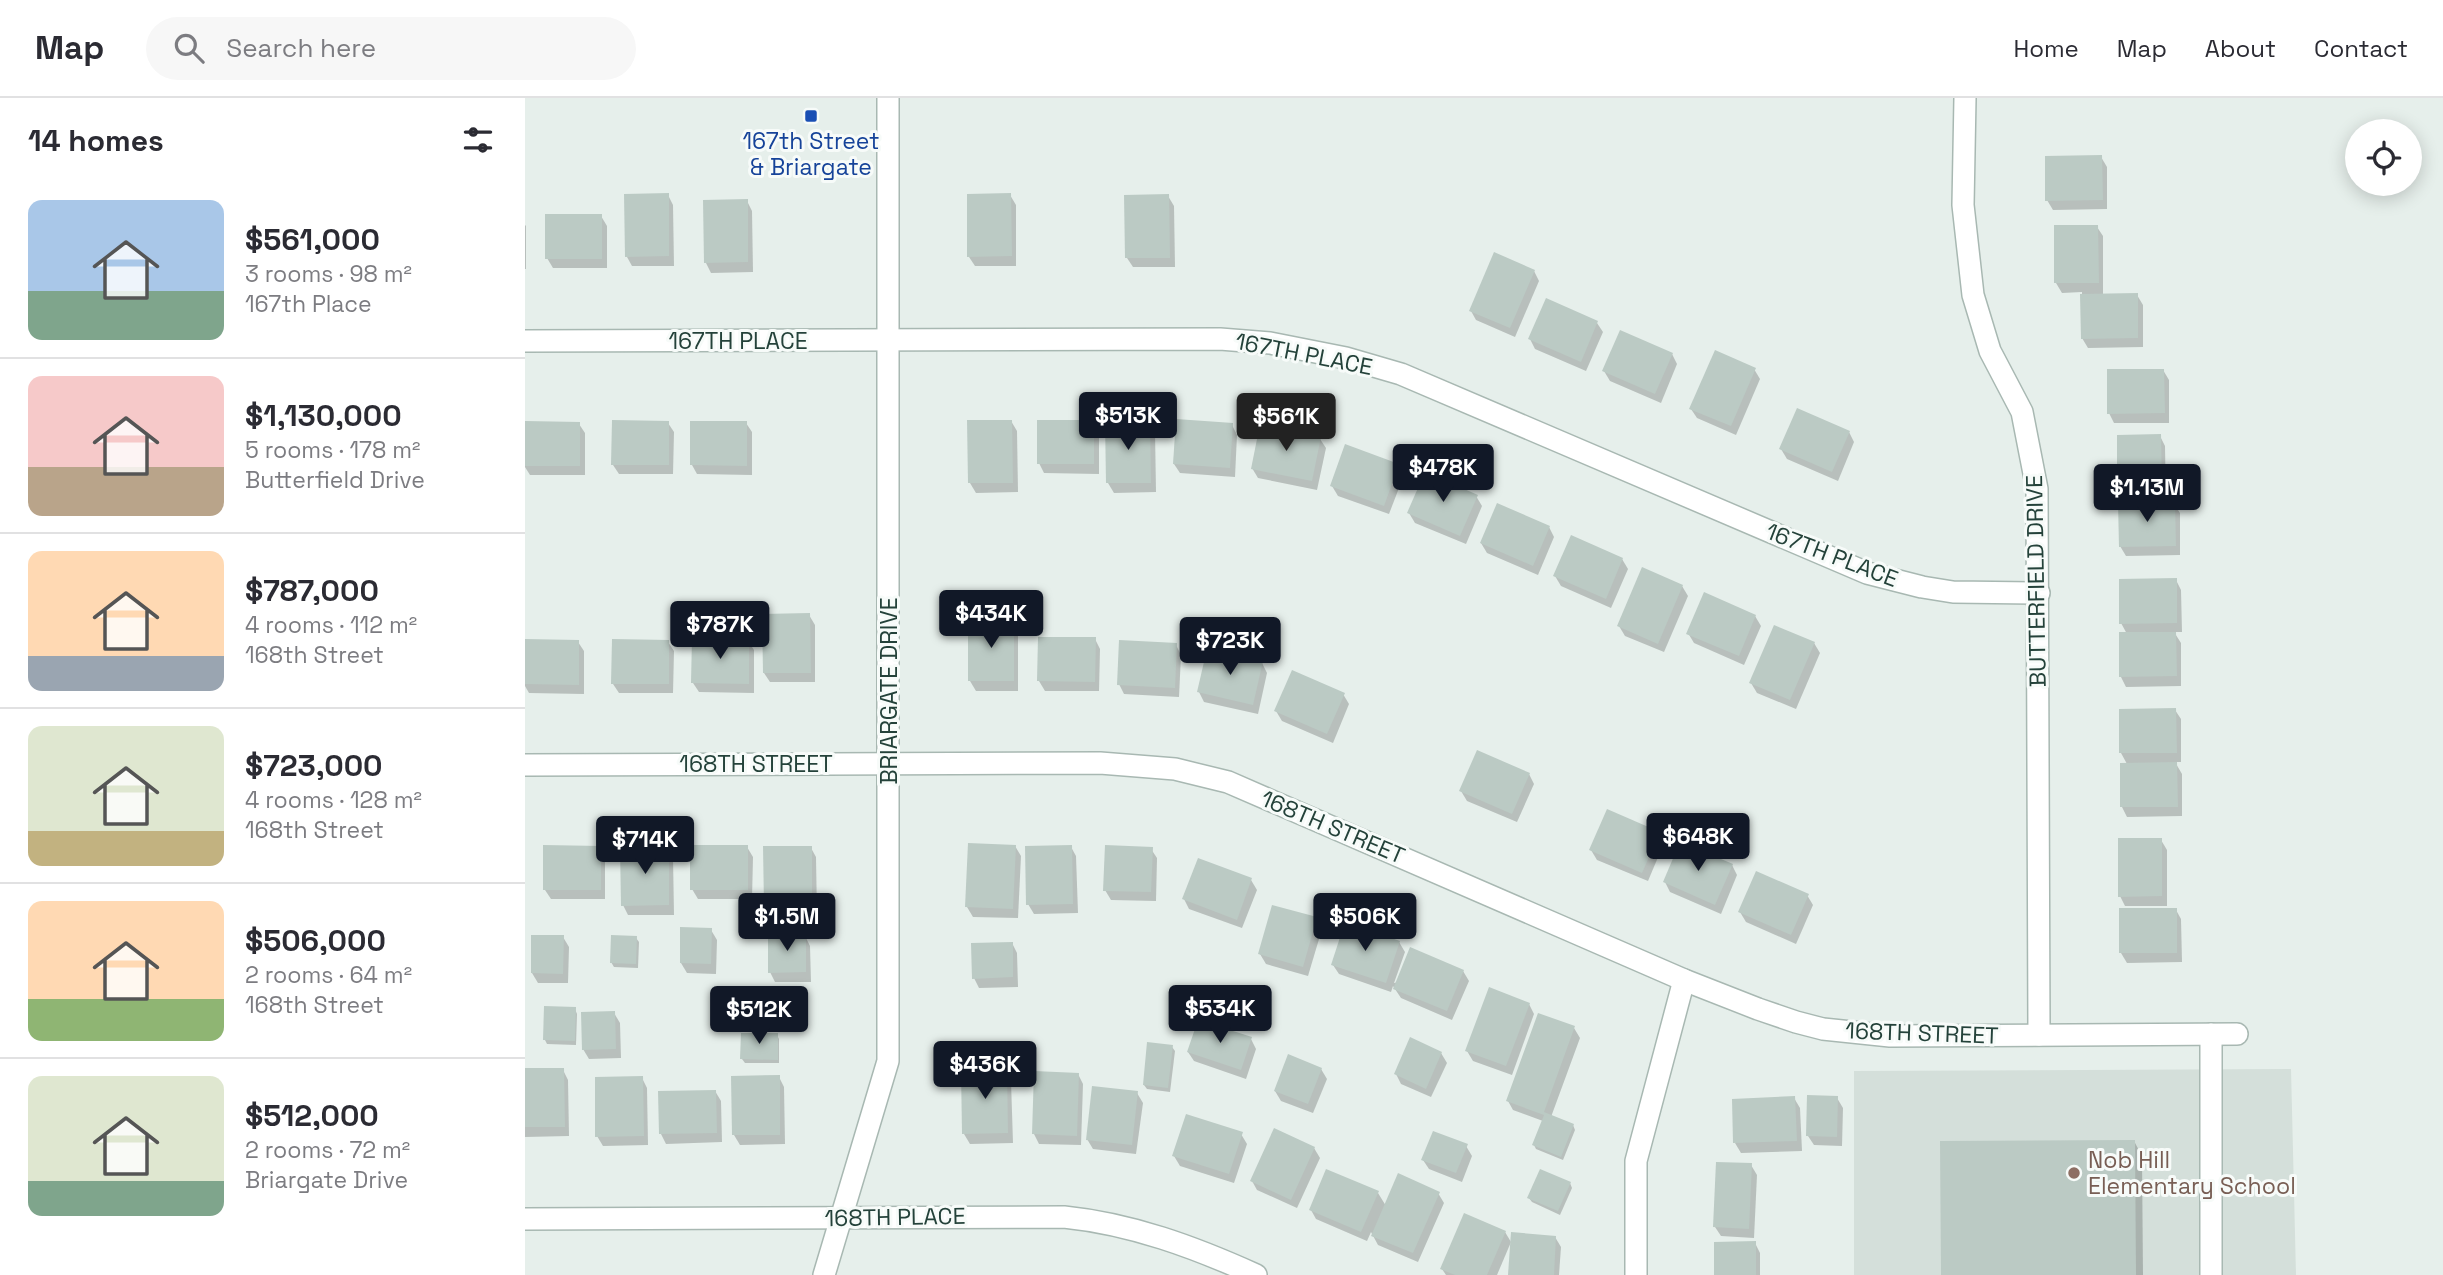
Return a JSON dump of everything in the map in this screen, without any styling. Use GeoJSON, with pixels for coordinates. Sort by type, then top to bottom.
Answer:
{"type":"FeatureCollection","features":[{"type":"Feature","properties":{"kind":"street","name":"BRIARGATE DRIVE"},"geometry":{"type":"LineString","coordinates":[[824,1275],[888,1061],[888,98]]}},
{"type":"Feature","properties":{"kind":"street","name":"BUTTERFIELD DRIVE"},"geometry":{"type":"LineString","coordinates":[[1965,98],[1963,205],[1973,295],[1990,351],[2022,412],[2037,489],[2039,1035]]}},
{"type":"Feature","properties":{"kind":"street","name":"167TH PLACE"},"geometry":{"type":"LineString","coordinates":[[525,341],[1220,339],[1270,343],[1346,358],[1401,374],[1867,573],[1953,592],[2039,593]]}},
{"type":"Feature","properties":{"kind":"street","name":"168TH STREET"},"geometry":{"type":"LineString","coordinates":[[525,765],[1100,763],[1175,769],[1228,782],[1684,980],[1796,1022],[1835,1030],[1890,1036],[2237,1034]]}},
{"type":"Feature","properties":{"kind":"street"},"geometry":{"type":"LineString","coordinates":[[1636,1275],[1636,1161],[1684,980]]}},
{"type":"Feature","properties":{"kind":"street"},"geometry":{"type":"LineString","coordinates":[[2211,1034],[2211,1275]]}},
{"type":"Feature","properties":{"kind":"street","name":"168TH PLACE"},"geometry":{"type":"LineString","coordinates":[[525,1219],[1036,1216],[1084,1219],[1179,1242],[1256,1275]]}},
{"type":"Feature","properties":{"kind":"shaded area","name":"Nob Hill Elementary School"},"geometry":{"type":"Polygon","coordinates":[[[2291,1069],[2296,1275],[1854,1275],[1854,1071],[2291,1069]]]}},
{"type":"Feature","properties":{"kind":"building"},"geometry":{"type":"Polygon","coordinates":[[[2102,155],[2103,200],[2045,201],[2045,156],[2102,155]]]}},
{"type":"Feature","properties":{"kind":"building"},"geometry":{"type":"Polygon","coordinates":[[[669,193],[669,256],[625,257],[624,194],[669,193]]]}},
{"type":"Feature","properties":{"kind":"building"},"geometry":{"type":"Polygon","coordinates":[[[1011,193],[1012,256],[967,257],[967,194],[1011,193]]]}},
{"type":"Feature","properties":{"kind":"building"},"geometry":{"type":"Polygon","coordinates":[[[1169,194],[1170,258],[1125,258],[1124,195],[1169,194]]]}},
{"type":"Feature","properties":{"kind":"building"},"geometry":{"type":"Polygon","coordinates":[[[748,199],[748,262],[704,263],[703,200],[748,199]]]}},
{"type":"Feature","properties":{"kind":"building"},"geometry":{"type":"Polygon","coordinates":[[[545,214],[602,214],[602,259],[545,259],[545,214]]]}},
{"type":"Feature","properties":{"kind":"building"},"geometry":{"type":"Polygon","coordinates":[[[2054,225],[2098,225],[2099,283],[2054,283],[2054,225]]]}},
{"type":"Feature","properties":{"kind":"building"},"geometry":{"type":"Polygon","coordinates":[[[1494,252],[1535,270],[1510,328],[1469,311],[1494,252]]]}},
{"type":"Feature","properties":{"kind":"building"},"geometry":{"type":"Polygon","coordinates":[[[2138,293],[2138,338],[2081,339],[2080,294],[2138,293]]]}},
{"type":"Feature","properties":{"kind":"building"},"geometry":{"type":"Polygon","coordinates":[[[1546,298],[1598,321],[1581,362],[1528,339],[1546,298]]]}},
{"type":"Feature","properties":{"kind":"building"},"geometry":{"type":"Polygon","coordinates":[[[1620,330],[1673,353],[1655,394],[1602,371],[1620,330]]]}},
{"type":"Feature","properties":{"kind":"building"},"geometry":{"type":"Polygon","coordinates":[[[1715,350],[1756,368],[1731,426],[1689,409],[1715,350]]]}},
{"type":"Feature","properties":{"kind":"building"},"geometry":{"type":"Polygon","coordinates":[[[2107,369],[2164,369],[2165,413],[2107,414],[2107,369]]]}},
{"type":"Feature","properties":{"kind":"building"},"geometry":{"type":"Polygon","coordinates":[[[1797,408],[1850,431],[1832,472],[1779,449],[1797,408]]]}},
{"type":"Feature","properties":{"kind":"building"},"geometry":{"type":"Polygon","coordinates":[[[1176,419],[1233,423],[1230,468],[1173,464],[1176,419]]]}},
{"type":"Feature","properties":{"kind":"building"},"geometry":{"type":"Polygon","coordinates":[[[612,420],[669,421],[669,465],[611,465],[612,420]]]}},
{"type":"Feature","properties":{"kind":"building"},"geometry":{"type":"Polygon","coordinates":[[[967,420],[1012,420],[1013,483],[968,483],[967,420]]]}},
{"type":"Feature","properties":{"kind":"building"},"geometry":{"type":"Polygon","coordinates":[[[1037,420],[1094,420],[1094,464],[1037,464],[1037,420]]]}},
{"type":"Feature","properties":{"kind":"building"},"geometry":{"type":"Polygon","coordinates":[[[1105,420],[1150,420],[1151,483],[1106,483],[1105,420]]]}},
{"type":"Feature","properties":{"kind":"building"},"geometry":{"type":"Polygon","coordinates":[[[525,421],[580,422],[580,466],[525,466],[525,421]]]}},
{"type":"Feature","properties":{"kind":"building"},"geometry":{"type":"Polygon","coordinates":[[[690,421],[747,421],[747,466],[690,465],[690,421]]]}},
{"type":"Feature","properties":{"kind":"building"},"geometry":{"type":"Polygon","coordinates":[[[1260,424],[1321,437],[1312,481],[1251,469],[1260,424]]]}},
{"type":"Feature","properties":{"kind":"building"},"geometry":{"type":"Polygon","coordinates":[[[2161,434],[2162,493],[2117,493],[2117,435],[2161,434]]]}},
{"type":"Feature","properties":{"kind":"building"},"geometry":{"type":"Polygon","coordinates":[[[1345,444],[1399,464],[1384,506],[1330,486],[1345,444]]]}},
{"type":"Feature","properties":{"kind":"building"},"geometry":{"type":"Polygon","coordinates":[[[1425,472],[1478,495],[1460,536],[1407,513],[1425,472]]]}},
{"type":"Feature","properties":{"kind":"building"},"geometry":{"type":"Polygon","coordinates":[[[2118,502],[2175,502],[2176,546],[2119,547],[2118,502]]]}},
{"type":"Feature","properties":{"kind":"building"},"geometry":{"type":"Polygon","coordinates":[[[1497,503],[1550,526],[1533,566],[1480,543],[1497,503]]]}},
{"type":"Feature","properties":{"kind":"building"},"geometry":{"type":"Polygon","coordinates":[[[1571,535],[1623,558],[1606,599],[1553,576],[1571,535]]]}},
{"type":"Feature","properties":{"kind":"building"},"geometry":{"type":"Polygon","coordinates":[[[1642,567],[1683,585],[1658,644],[1617,626],[1642,567]]]}},
{"type":"Feature","properties":{"kind":"building"},"geometry":{"type":"Polygon","coordinates":[[[2177,578],[2177,623],[2119,624],[2119,579],[2177,578]]]}},
{"type":"Feature","properties":{"kind":"building"},"geometry":{"type":"Polygon","coordinates":[[[1704,592],[1756,615],[1739,656],[1686,634],[1704,592]]]}},
{"type":"Feature","properties":{"kind":"building"},"geometry":{"type":"Polygon","coordinates":[[[810,613],[811,673],[763,673],[762,614],[810,613]]]}},
{"type":"Feature","properties":{"kind":"building"},"geometry":{"type":"Polygon","coordinates":[[[968,619],[1014,619],[1014,681],[968,681],[968,619]]]}},
{"type":"Feature","properties":{"kind":"building"},"geometry":{"type":"Polygon","coordinates":[[[1774,625],[1815,642],[1790,700],[1749,683],[1774,625]]]}},
{"type":"Feature","properties":{"kind":"building"},"geometry":{"type":"Polygon","coordinates":[[[2119,632],[2176,632],[2177,676],[2119,677],[2119,632]]]}},
{"type":"Feature","properties":{"kind":"building"},"geometry":{"type":"Polygon","coordinates":[[[1038,637],[1096,637],[1095,682],[1037,681],[1038,637]]]}},
{"type":"Feature","properties":{"kind":"building"},"geometry":{"type":"Polygon","coordinates":[[[692,638],[749,639],[749,684],[691,683],[692,638]]]}},
{"type":"Feature","properties":{"kind":"building"},"geometry":{"type":"Polygon","coordinates":[[[525,639],[579,640],[579,685],[525,684],[525,639]]]}},
{"type":"Feature","properties":{"kind":"building"},"geometry":{"type":"Polygon","coordinates":[[[612,639],[669,640],[669,684],[611,684],[612,639]]]}},
{"type":"Feature","properties":{"kind":"building"},"geometry":{"type":"Polygon","coordinates":[[[1119,640],[1177,643],[1175,688],[1117,685],[1119,640]]]}},
{"type":"Feature","properties":{"kind":"building"},"geometry":{"type":"Polygon","coordinates":[[[1207,649],[1263,661],[1253,705],[1197,692],[1207,649]]]}},
{"type":"Feature","properties":{"kind":"building"},"geometry":{"type":"Polygon","coordinates":[[[1292,670],[1345,693],[1327,734],[1274,711],[1292,670]]]}},
{"type":"Feature","properties":{"kind":"building"},"geometry":{"type":"Polygon","coordinates":[[[2176,708],[2177,753],[2119,753],[2119,709],[2176,708]]]}},
{"type":"Feature","properties":{"kind":"building"},"geometry":{"type":"Polygon","coordinates":[[[1477,750],[1530,773],[1512,814],[1459,791],[1477,750]]]}},
{"type":"Feature","properties":{"kind":"building"},"geometry":{"type":"Polygon","coordinates":[[[2177,762],[2178,807],[2120,807],[2120,763],[2177,762]]]}},
{"type":"Feature","properties":{"kind":"building"},"geometry":{"type":"Polygon","coordinates":[[[1607,809],[1660,832],[1642,873],[1589,850],[1607,809]]]}},
{"type":"Feature","properties":{"kind":"building"},"geometry":{"type":"Polygon","coordinates":[[[2118,838],[2162,838],[2162,896],[2118,897],[2118,838]]]}},
{"type":"Feature","properties":{"kind":"building"},"geometry":{"type":"Polygon","coordinates":[[[1680,842],[1733,864],[1715,905],[1663,882],[1680,842]]]}},
{"type":"Feature","properties":{"kind":"building"},"geometry":{"type":"Polygon","coordinates":[[[968,843],[1016,845],[1013,909],[965,907],[968,843]]]}},
{"type":"Feature","properties":{"kind":"building"},"geometry":{"type":"Polygon","coordinates":[[[543,845],[601,846],[601,890],[543,890],[543,845]]]}},
{"type":"Feature","properties":{"kind":"building"},"geometry":{"type":"Polygon","coordinates":[[[690,845],[748,845],[748,890],[690,890],[690,845]]]}},
{"type":"Feature","properties":{"kind":"building"},"geometry":{"type":"Polygon","coordinates":[[[1072,845],[1073,904],[1026,905],[1025,846],[1072,845]]]}},
{"type":"Feature","properties":{"kind":"building"},"geometry":{"type":"Polygon","coordinates":[[[1105,845],[1153,847],[1151,892],[1103,891],[1105,845]]]}},
{"type":"Feature","properties":{"kind":"building"},"geometry":{"type":"Polygon","coordinates":[[[620,846],[669,846],[669,905],[621,906],[620,846]]]}},
{"type":"Feature","properties":{"kind":"building"},"geometry":{"type":"Polygon","coordinates":[[[763,846],[812,846],[812,905],[764,906],[763,846]]]}},
{"type":"Feature","properties":{"kind":"building"},"geometry":{"type":"Polygon","coordinates":[[[1198,858],[1252,878],[1237,920],[1182,899],[1198,858]]]}},
{"type":"Feature","properties":{"kind":"building"},"geometry":{"type":"Polygon","coordinates":[[[1756,871],[1809,894],[1791,935],[1738,912],[1756,871]]]}},
{"type":"Feature","properties":{"kind":"building"},"geometry":{"type":"Polygon","coordinates":[[[1272,905],[1317,917],[1303,967],[1258,954],[1272,905]]]}},
{"type":"Feature","properties":{"kind":"building"},"geometry":{"type":"Polygon","coordinates":[[[2119,908],[2177,908],[2177,953],[2119,953],[2119,908]]]}},
{"type":"Feature","properties":{"kind":"building"},"geometry":{"type":"Polygon","coordinates":[[[1345,922],[1400,941],[1386,983],[1331,965],[1345,922]]]}},
{"type":"Feature","properties":{"kind":"building"},"geometry":{"type":"Polygon","coordinates":[[[680,927],[712,928],[711,964],[680,963],[680,927]]]}},
{"type":"Feature","properties":{"kind":"building"},"geometry":{"type":"Polygon","coordinates":[[[806,934],[806,972],[768,973],[768,935],[806,934]]]}},
{"type":"Feature","properties":{"kind":"building"},"geometry":{"type":"Polygon","coordinates":[[[531,935],[564,935],[563,974],[531,973],[531,935]]]}},
{"type":"Feature","properties":{"kind":"building"},"geometry":{"type":"Polygon","coordinates":[[[611,935],[637,936],[636,964],[610,963],[611,935]]]}},
{"type":"Feature","properties":{"kind":"building"},"geometry":{"type":"Polygon","coordinates":[[[1013,942],[1013,977],[972,979],[971,943],[1013,942]]]}},
{"type":"Feature","properties":{"kind":"building"},"geometry":{"type":"Polygon","coordinates":[[[1410,947],[1464,970],[1447,1011],[1393,989],[1410,947]]]}},
{"type":"Feature","properties":{"kind":"building"},"geometry":{"type":"Polygon","coordinates":[[[1489,987],[1530,1003],[1506,1066],[1465,1051],[1489,987]]]}},
{"type":"Feature","properties":{"kind":"building"},"geometry":{"type":"Polygon","coordinates":[[[544,1006],[576,1007],[575,1041],[543,1040],[544,1006]]]}},
{"type":"Feature","properties":{"kind":"building"},"geometry":{"type":"Polygon","coordinates":[[[615,1011],[616,1049],[582,1050],[581,1012],[615,1011]]]}},
{"type":"Feature","properties":{"kind":"building"},"geometry":{"type":"Polygon","coordinates":[[[1538,1013],[1575,1026],[1544,1112],[1574,1124],[1561,1157],[1532,1145],[1544,1115],[1506,1101],[1538,1013]]]}},
{"type":"Feature","properties":{"kind":"building"},"geometry":{"type":"Polygon","coordinates":[[[1198,1020],[1252,1037],[1241,1070],[1187,1052],[1198,1020]]]}},
{"type":"Feature","properties":{"kind":"building"},"geometry":{"type":"Polygon","coordinates":[[[741,1033],[778,1033],[778,1060],[740,1059],[741,1033]]]}},
{"type":"Feature","properties":{"kind":"building"},"geometry":{"type":"Polygon","coordinates":[[[1410,1037],[1442,1052],[1426,1089],[1394,1074],[1410,1037]]]}},
{"type":"Feature","properties":{"kind":"building"},"geometry":{"type":"Polygon","coordinates":[[[1147,1042],[1173,1045],[1168,1088],[1143,1085],[1147,1042]]]}},
{"type":"Feature","properties":{"kind":"building"},"geometry":{"type":"Polygon","coordinates":[[[1288,1054],[1322,1068],[1308,1104],[1274,1091],[1288,1054]]]}},
{"type":"Feature","properties":{"kind":"building"},"geometry":{"type":"Polygon","coordinates":[[[525,1068],[564,1068],[565,1127],[525,1127],[525,1068]]]}},
{"type":"Feature","properties":{"kind":"building"},"geometry":{"type":"Polygon","coordinates":[[[1007,1069],[1008,1133],[962,1134],[961,1070],[1007,1069]]]}},
{"type":"Feature","properties":{"kind":"building"},"geometry":{"type":"Polygon","coordinates":[[[1034,1071],[1079,1073],[1077,1136],[1032,1134],[1034,1071]]]}},
{"type":"Feature","properties":{"kind":"building"},"geometry":{"type":"Polygon","coordinates":[[[780,1075],[780,1135],[732,1135],[731,1076],[780,1075]]]}},
{"type":"Feature","properties":{"kind":"building"},"geometry":{"type":"Polygon","coordinates":[[[643,1076],[644,1136],[595,1137],[595,1077],[643,1076]]]}},
{"type":"Feature","properties":{"kind":"building"},"geometry":{"type":"Polygon","coordinates":[[[1092,1086],[1138,1091],[1132,1145],[1086,1140],[1092,1086]]]}},
{"type":"Feature","properties":{"kind":"building"},"geometry":{"type":"Polygon","coordinates":[[[716,1090],[717,1133],[659,1134],[658,1091],[716,1090]]]}},
{"type":"Feature","properties":{"kind":"building"},"geometry":{"type":"Polygon","coordinates":[[[1807,1095],[1838,1096],[1837,1137],[1806,1136],[1807,1095]]]}},
{"type":"Feature","properties":{"kind":"building"},"geometry":{"type":"Polygon","coordinates":[[[1795,1096],[1797,1141],[1733,1143],[1732,1099],[1795,1096]]]}},
{"type":"Feature","properties":{"kind":"building"},"geometry":{"type":"Polygon","coordinates":[[[1186,1114],[1243,1132],[1229,1174],[1172,1156],[1186,1114]]]}},
{"type":"Feature","properties":{"kind":"building"},"geometry":{"type":"Polygon","coordinates":[[[1274,1128],[1315,1147],[1291,1200],[1250,1181],[1274,1128]]]}},
{"type":"Feature","properties":{"kind":"building"},"geometry":{"type":"Polygon","coordinates":[[[1433,1131],[1468,1144],[1456,1173],[1421,1160],[1433,1131]]]}},
{"type":"Feature","properties":{"kind":"building"},"geometry":{"type":"Polygon","coordinates":[[[2135,1140],[2136,1275],[1941,1275],[1940,1141],[2135,1140]]]}},
{"type":"Feature","properties":{"kind":"building"},"geometry":{"type":"Polygon","coordinates":[[[1716,1162],[1752,1163],[1749,1229],[1713,1227],[1716,1162]]]}},
{"type":"Feature","properties":{"kind":"building"},"geometry":{"type":"Polygon","coordinates":[[[1326,1169],[1379,1191],[1361,1232],[1309,1210],[1326,1169]]]}},
{"type":"Feature","properties":{"kind":"building"},"geometry":{"type":"Polygon","coordinates":[[[1540,1169],[1571,1182],[1558,1211],[1527,1198],[1540,1169]]]}},
{"type":"Feature","properties":{"kind":"building"},"geometry":{"type":"Polygon","coordinates":[[[1398,1173],[1440,1192],[1413,1253],[1371,1236],[1398,1173]]]}},
{"type":"Feature","properties":{"kind":"building"},"geometry":{"type":"Polygon","coordinates":[[[1464,1213],[1506,1231],[1487,1275],[1455,1275],[1440,1269],[1464,1213]]]}},
{"type":"Feature","properties":{"kind":"building"},"geometry":{"type":"Polygon","coordinates":[[[1511,1232],[1556,1236],[1554,1275],[1508,1275],[1511,1232]]]}},
{"type":"Feature","properties":{"kind":"building"},"geometry":{"type":"Polygon","coordinates":[[[1756,1241],[1756,1275],[1714,1275],[1714,1242],[1756,1241]]]}},
{"type":"Feature","properties":{"kind":"place","name":"167th Street & Briargate"},"geometry":{"type":"Point","coordinates":[811,116]}},
{"type":"Feature","properties":{"kind":"place","name":"Nob Hill Elementary School"},"geometry":{"type":"Point","coordinates":[2074,1173]}}]}
